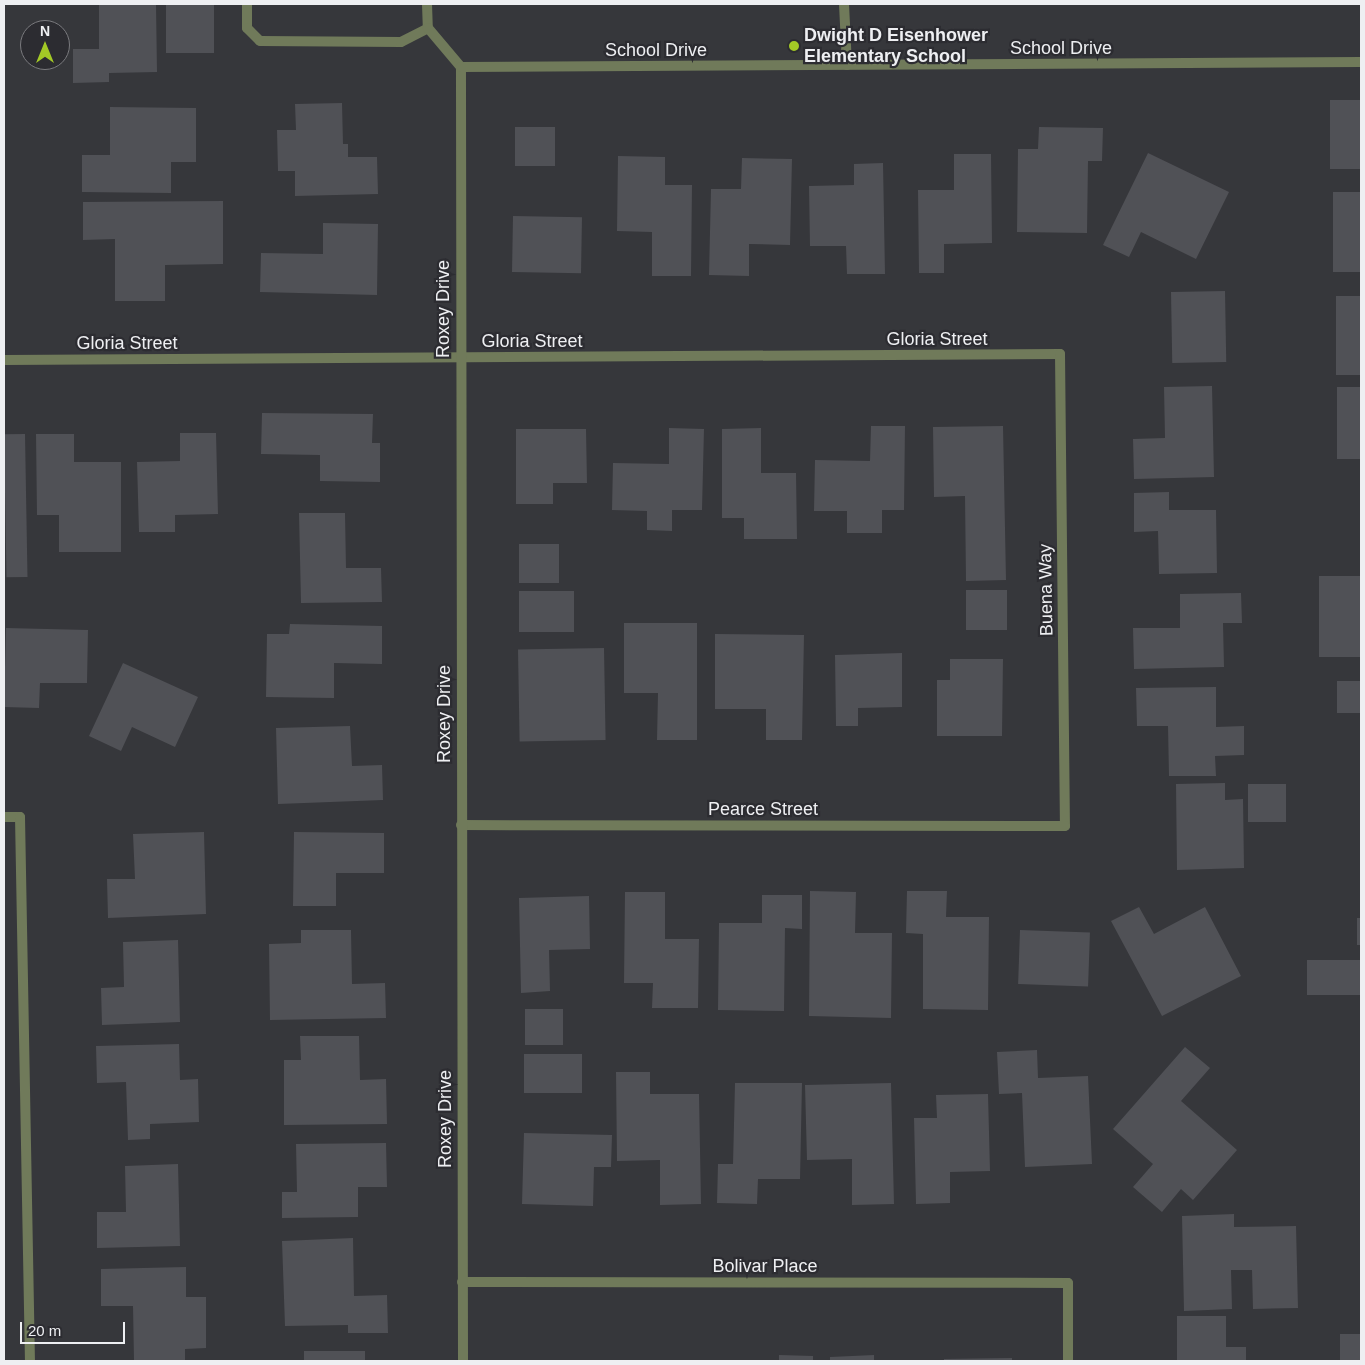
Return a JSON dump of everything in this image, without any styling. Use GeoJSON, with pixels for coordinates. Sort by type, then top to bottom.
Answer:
{"type":"FeatureCollection","features":[{"type":"Feature","properties":{"kind":"street"},"geometry":{"type":"LineString","coordinates":[[247,4],[247,28],[260,41],[400,42],[428,28]]}},
{"type":"Feature","properties":{"kind":"street"},"geometry":{"type":"LineString","coordinates":[[427,4],[428,28],[461,68]]}},
{"type":"Feature","properties":{"kind":"street"},"geometry":{"type":"LineString","coordinates":[[844,4],[847,65]]}},
{"type":"Feature","properties":{"kind":"street","name":"School Drive"},"geometry":{"type":"LineString","coordinates":[[461,68],[1361,62]]}},
{"type":"Feature","properties":{"kind":"street","name":"Roxey Drive"},"geometry":{"type":"LineString","coordinates":[[461,68],[459,358],[463,1361]]}},
{"type":"Feature","properties":{"kind":"street","name":"Gloria Street"},"geometry":{"type":"LineString","coordinates":[[4,360],[1060,354]]}},
{"type":"Feature","properties":{"kind":"street","name":"Buena Way"},"geometry":{"type":"LineString","coordinates":[[1060,354],[1065,826]]}},
{"type":"Feature","properties":{"kind":"street"},"geometry":{"type":"LineString","coordinates":[[4,817],[20,817],[30,1361]]}},
{"type":"Feature","properties":{"kind":"street","name":"Pearce Street"},"geometry":{"type":"LineString","coordinates":[[461,825],[1065,826]]}},
{"type":"Feature","properties":{"kind":"street","name":"Bolivar Place"},"geometry":{"type":"LineString","coordinates":[[462,1282],[1068,1283],[1068,1361]]}},
{"type":"Feature","properties":{"kind":"building"},"geometry":{"type":"Polygon","coordinates":[[[99,4],[156,4],[157,72],[109,73],[109,82],[73,83],[73,49],[99,49],[99,4]]]}},
{"type":"Feature","properties":{"kind":"building"},"geometry":{"type":"Polygon","coordinates":[[[166,4],[214,4],[214,53],[166,53],[166,4]]]}},
{"type":"Feature","properties":{"kind":"building"},"geometry":{"type":"Polygon","coordinates":[[[1330,100],[1361,100],[1361,169],[1330,169],[1330,100]]]}},
{"type":"Feature","properties":{"kind":"building"},"geometry":{"type":"Polygon","coordinates":[[[342,103],[343,144],[348,144],[348,157],[377,157],[378,194],[295,196],[295,171],[278,171],[277,130],[296,130],[295,104],[342,103]]]}},
{"type":"Feature","properties":{"kind":"building"},"geometry":{"type":"Polygon","coordinates":[[[110,107],[196,108],[196,162],[171,162],[171,193],[82,192],[82,155],[110,155],[110,107]]]}},
{"type":"Feature","properties":{"kind":"building"},"geometry":{"type":"Polygon","coordinates":[[[515,127],[555,127],[555,166],[515,166],[515,127]]]}},
{"type":"Feature","properties":{"kind":"building"},"geometry":{"type":"Polygon","coordinates":[[[1039,127],[1103,128],[1102,161],[1088,161],[1087,233],[1017,232],[1018,149],[1038,149],[1039,127]]]}},
{"type":"Feature","properties":{"kind":"building"},"geometry":{"type":"Polygon","coordinates":[[[1148,153],[1229,192],[1196,259],[1141,232],[1129,257],[1103,245],[1148,153]]]}},
{"type":"Feature","properties":{"kind":"building"},"geometry":{"type":"Polygon","coordinates":[[[954,154],[991,154],[992,243],[944,244],[944,273],[919,273],[918,190],[954,190],[954,154]]]}},
{"type":"Feature","properties":{"kind":"building"},"geometry":{"type":"Polygon","coordinates":[[[618,156],[665,157],[665,185],[692,185],[691,276],[652,276],[652,232],[617,231],[618,156]]]}},
{"type":"Feature","properties":{"kind":"building"},"geometry":{"type":"Polygon","coordinates":[[[742,158],[792,159],[790,245],[749,244],[749,276],[709,275],[711,189],[741,189],[742,158]]]}},
{"type":"Feature","properties":{"kind":"building"},"geometry":{"type":"Polygon","coordinates":[[[883,163],[885,274],[847,274],[846,246],[810,246],[809,186],[854,185],[854,164],[883,163]]]}},
{"type":"Feature","properties":{"kind":"building"},"geometry":{"type":"Polygon","coordinates":[[[1333,192],[1361,192],[1361,272],[1333,272],[1333,192]]]}},
{"type":"Feature","properties":{"kind":"building"},"geometry":{"type":"Polygon","coordinates":[[[223,201],[223,264],[165,265],[165,301],[115,301],[115,239],[83,240],[83,202],[223,201]]]}},
{"type":"Feature","properties":{"kind":"building"},"geometry":{"type":"Polygon","coordinates":[[[513,216],[582,217],[581,273],[512,272],[513,216]]]}},
{"type":"Feature","properties":{"kind":"building"},"geometry":{"type":"Polygon","coordinates":[[[323,223],[378,224],[377,295],[260,292],[261,253],[323,254],[323,223]]]}},
{"type":"Feature","properties":{"kind":"building"},"geometry":{"type":"Polygon","coordinates":[[[1225,291],[1226,362],[1172,363],[1171,292],[1225,291]]]}},
{"type":"Feature","properties":{"kind":"building"},"geometry":{"type":"Polygon","coordinates":[[[1336,296],[1361,296],[1361,375],[1336,375],[1336,296]]]}},
{"type":"Feature","properties":{"kind":"building"},"geometry":{"type":"Polygon","coordinates":[[[1212,386],[1214,477],[1134,479],[1133,439],[1165,438],[1164,387],[1212,386]]]}},
{"type":"Feature","properties":{"kind":"building"},"geometry":{"type":"Polygon","coordinates":[[[1337,387],[1361,387],[1361,459],[1337,459],[1337,387]]]}},
{"type":"Feature","properties":{"kind":"building"},"geometry":{"type":"Polygon","coordinates":[[[262,413],[373,414],[372,443],[380,443],[380,482],[320,481],[320,455],[261,454],[262,413]]]}},
{"type":"Feature","properties":{"kind":"building"},"geometry":{"type":"Polygon","coordinates":[[[871,426],[905,426],[904,510],[882,510],[882,533],[847,533],[847,511],[814,511],[815,460],[870,461],[871,426]]]}},
{"type":"Feature","properties":{"kind":"building"},"geometry":{"type":"Polygon","coordinates":[[[1003,426],[1006,580],[966,581],[965,496],[934,497],[933,427],[1003,426]]]}},
{"type":"Feature","properties":{"kind":"building"},"geometry":{"type":"Polygon","coordinates":[[[669,428],[704,429],[702,510],[672,510],[672,531],[647,530],[647,511],[612,510],[613,463],[669,464],[669,428]]]}},
{"type":"Feature","properties":{"kind":"building"},"geometry":{"type":"Polygon","coordinates":[[[761,428],[761,473],[796,473],[797,539],[744,539],[744,518],[722,518],[722,429],[761,428]]]}},
{"type":"Feature","properties":{"kind":"building"},"geometry":{"type":"Polygon","coordinates":[[[516,429],[586,429],[587,483],[553,483],[553,504],[516,504],[516,429]]]}},
{"type":"Feature","properties":{"kind":"building"},"geometry":{"type":"Polygon","coordinates":[[[180,433],[216,433],[218,514],[175,515],[175,532],[139,532],[137,462],[180,461],[180,433]]]}},
{"type":"Feature","properties":{"kind":"building"},"geometry":{"type":"Polygon","coordinates":[[[4,434],[25,434],[27,577],[6,577],[4,434]]]}},
{"type":"Feature","properties":{"kind":"building"},"geometry":{"type":"Polygon","coordinates":[[[36,434],[74,434],[74,462],[121,462],[121,552],[59,552],[59,515],[37,515],[36,434]]]}},
{"type":"Feature","properties":{"kind":"building"},"geometry":{"type":"Polygon","coordinates":[[[1169,492],[1169,510],[1216,510],[1217,573],[1159,574],[1158,531],[1134,532],[1134,493],[1169,492]]]}},
{"type":"Feature","properties":{"kind":"building"},"geometry":{"type":"Polygon","coordinates":[[[299,513],[345,513],[346,568],[381,568],[382,602],[301,603],[299,513]]]}},
{"type":"Feature","properties":{"kind":"building"},"geometry":{"type":"Polygon","coordinates":[[[519,544],[559,544],[559,583],[519,583],[519,544]]]}},
{"type":"Feature","properties":{"kind":"building"},"geometry":{"type":"Polygon","coordinates":[[[1319,576],[1361,576],[1361,657],[1319,657],[1319,576]]]}},
{"type":"Feature","properties":{"kind":"building"},"geometry":{"type":"Polygon","coordinates":[[[966,590],[1007,590],[1007,630],[966,630],[966,590]]]}},
{"type":"Feature","properties":{"kind":"building"},"geometry":{"type":"Polygon","coordinates":[[[519,591],[574,591],[574,632],[519,632],[519,591]]]}},
{"type":"Feature","properties":{"kind":"building"},"geometry":{"type":"Polygon","coordinates":[[[1241,593],[1242,623],[1223,623],[1224,667],[1134,669],[1133,628],[1180,628],[1180,594],[1241,593]]]}},
{"type":"Feature","properties":{"kind":"building"},"geometry":{"type":"Polygon","coordinates":[[[624,623],[697,623],[697,740],[657,740],[658,693],[624,693],[624,623]]]}},
{"type":"Feature","properties":{"kind":"building"},"geometry":{"type":"Polygon","coordinates":[[[290,624],[382,626],[382,664],[334,663],[334,698],[266,697],[267,634],[289,634],[290,624]]]}},
{"type":"Feature","properties":{"kind":"building"},"geometry":{"type":"Polygon","coordinates":[[[6,628],[88,630],[87,683],[40,683],[39,708],[4,707],[6,628]]]}},
{"type":"Feature","properties":{"kind":"building"},"geometry":{"type":"Polygon","coordinates":[[[715,634],[804,635],[802,740],[766,740],[766,709],[715,709],[715,634]]]}},
{"type":"Feature","properties":{"kind":"building"},"geometry":{"type":"Polygon","coordinates":[[[604,648],[606,740],[520,741],[518,650],[604,648]]]}},
{"type":"Feature","properties":{"kind":"building"},"geometry":{"type":"Polygon","coordinates":[[[902,653],[902,707],[858,708],[858,726],[836,726],[835,655],[902,653]]]}},
{"type":"Feature","properties":{"kind":"building"},"geometry":{"type":"Polygon","coordinates":[[[950,659],[1003,659],[1002,736],[937,736],[937,680],[950,680],[950,659]]]}},
{"type":"Feature","properties":{"kind":"building"},"geometry":{"type":"Polygon","coordinates":[[[123,663],[198,697],[175,747],[132,727],[121,751],[89,736],[123,663]]]}},
{"type":"Feature","properties":{"kind":"building"},"geometry":{"type":"Polygon","coordinates":[[[1337,681],[1361,681],[1361,713],[1337,713],[1337,681]]]}},
{"type":"Feature","properties":{"kind":"building"},"geometry":{"type":"Polygon","coordinates":[[[1216,687],[1216,727],[1244,726],[1244,755],[1215,756],[1216,776],[1169,776],[1168,726],[1137,726],[1136,688],[1216,687]]]}},
{"type":"Feature","properties":{"kind":"building"},"geometry":{"type":"Polygon","coordinates":[[[350,726],[352,766],[382,765],[383,800],[278,804],[276,728],[350,726]]]}},
{"type":"Feature","properties":{"kind":"building"},"geometry":{"type":"Polygon","coordinates":[[[1225,783],[1225,800],[1243,799],[1244,868],[1177,870],[1176,784],[1225,783]]]}},
{"type":"Feature","properties":{"kind":"building"},"geometry":{"type":"Polygon","coordinates":[[[1248,784],[1286,784],[1286,822],[1248,822],[1248,784]]]}},
{"type":"Feature","properties":{"kind":"building"},"geometry":{"type":"Polygon","coordinates":[[[204,832],[206,914],[108,918],[107,879],[135,879],[133,834],[204,832]]]}},
{"type":"Feature","properties":{"kind":"building"},"geometry":{"type":"Polygon","coordinates":[[[294,832],[384,833],[384,873],[336,873],[336,906],[293,906],[294,832]]]}},
{"type":"Feature","properties":{"kind":"building"},"geometry":{"type":"Polygon","coordinates":[[[810,891],[856,892],[855,933],[892,933],[891,1018],[809,1016],[810,891]]]}},
{"type":"Feature","properties":{"kind":"building"},"geometry":{"type":"Polygon","coordinates":[[[907,891],[947,891],[946,917],[989,917],[988,1010],[923,1009],[923,934],[906,933],[907,891]]]}},
{"type":"Feature","properties":{"kind":"building"},"geometry":{"type":"Polygon","coordinates":[[[625,892],[665,892],[665,939],[699,939],[698,1008],[652,1008],[653,983],[624,983],[625,892]]]}},
{"type":"Feature","properties":{"kind":"building"},"geometry":{"type":"Polygon","coordinates":[[[762,895],[802,895],[802,929],[785,928],[784,1011],[718,1010],[719,923],[762,923],[762,895]]]}},
{"type":"Feature","properties":{"kind":"building"},"geometry":{"type":"Polygon","coordinates":[[[589,896],[590,949],[549,950],[550,991],[521,993],[519,898],[589,896]]]}},
{"type":"Feature","properties":{"kind":"building"},"geometry":{"type":"Polygon","coordinates":[[[1139,907],[1154,934],[1205,907],[1241,976],[1162,1016],[1111,921],[1139,907]]]}},
{"type":"Feature","properties":{"kind":"building"},"geometry":{"type":"Polygon","coordinates":[[[1357,918],[1361,918],[1361,945],[1357,945],[1357,918]]]}},
{"type":"Feature","properties":{"kind":"building"},"geometry":{"type":"Polygon","coordinates":[[[301,930],[351,930],[352,984],[385,983],[386,1018],[270,1020],[269,944],[301,943],[301,930]]]}},
{"type":"Feature","properties":{"kind":"building"},"geometry":{"type":"Polygon","coordinates":[[[1020,930],[1090,932],[1088,986],[1018,984],[1020,930]]]}},
{"type":"Feature","properties":{"kind":"building"},"geometry":{"type":"Polygon","coordinates":[[[178,940],[180,1022],[102,1025],[101,988],[124,987],[123,942],[178,940]]]}},
{"type":"Feature","properties":{"kind":"building"},"geometry":{"type":"Polygon","coordinates":[[[1307,960],[1361,960],[1361,995],[1307,995],[1307,960]]]}},
{"type":"Feature","properties":{"kind":"building"},"geometry":{"type":"Polygon","coordinates":[[[525,1009],[563,1009],[563,1045],[525,1045],[525,1009]]]}},
{"type":"Feature","properties":{"kind":"building"},"geometry":{"type":"Polygon","coordinates":[[[300,1036],[359,1036],[360,1080],[386,1079],[387,1124],[284,1125],[284,1060],[301,1060],[300,1036]]]}},
{"type":"Feature","properties":{"kind":"building"},"geometry":{"type":"Polygon","coordinates":[[[179,1044],[180,1080],[198,1079],[199,1122],[150,1124],[150,1139],[128,1140],[126,1082],[97,1083],[96,1046],[179,1044]]]}},
{"type":"Feature","properties":{"kind":"building"},"geometry":{"type":"Polygon","coordinates":[[[1185,1047],[1210,1068],[1181,1101],[1237,1150],[1193,1200],[1181,1189],[1162,1212],[1133,1187],[1153,1164],[1113,1129],[1185,1047]]]}},
{"type":"Feature","properties":{"kind":"building"},"geometry":{"type":"Polygon","coordinates":[[[1037,1050],[1038,1078],[1088,1076],[1092,1164],[1025,1167],[1022,1093],[999,1094],[997,1052],[1037,1050]]]}},
{"type":"Feature","properties":{"kind":"building"},"geometry":{"type":"Polygon","coordinates":[[[524,1054],[582,1054],[582,1093],[524,1093],[524,1054]]]}},
{"type":"Feature","properties":{"kind":"building"},"geometry":{"type":"Polygon","coordinates":[[[616,1072],[650,1072],[650,1094],[699,1094],[701,1204],[660,1205],[660,1160],[617,1161],[616,1072]]]}},
{"type":"Feature","properties":{"kind":"building"},"geometry":{"type":"Polygon","coordinates":[[[735,1083],[802,1083],[800,1179],[758,1179],[757,1204],[717,1203],[718,1164],[733,1164],[735,1083]]]}},
{"type":"Feature","properties":{"kind":"building"},"geometry":{"type":"Polygon","coordinates":[[[891,1083],[894,1204],[852,1205],[852,1159],[807,1160],[805,1085],[891,1083]]]}},
{"type":"Feature","properties":{"kind":"building"},"geometry":{"type":"Polygon","coordinates":[[[988,1094],[990,1171],[950,1172],[950,1203],[916,1204],[914,1118],[937,1118],[936,1095],[988,1094]]]}},
{"type":"Feature","properties":{"kind":"building"},"geometry":{"type":"Polygon","coordinates":[[[524,1133],[612,1135],[611,1167],[594,1167],[593,1206],[522,1204],[524,1133]]]}},
{"type":"Feature","properties":{"kind":"building"},"geometry":{"type":"Polygon","coordinates":[[[386,1143],[387,1187],[358,1187],[358,1217],[282,1218],[282,1192],[297,1192],[296,1144],[386,1143]]]}},
{"type":"Feature","properties":{"kind":"building"},"geometry":{"type":"Polygon","coordinates":[[[178,1164],[180,1246],[97,1248],[97,1212],[126,1212],[125,1166],[178,1164]]]}},
{"type":"Feature","properties":{"kind":"building"},"geometry":{"type":"Polygon","coordinates":[[[1234,1214],[1234,1227],[1296,1226],[1298,1308],[1253,1309],[1252,1270],[1231,1270],[1232,1309],[1184,1311],[1182,1216],[1234,1214]]]}},
{"type":"Feature","properties":{"kind":"building"},"geometry":{"type":"Polygon","coordinates":[[[353,1238],[354,1296],[387,1295],[388,1333],[348,1333],[348,1325],[285,1326],[282,1241],[353,1238]]]}},
{"type":"Feature","properties":{"kind":"building"},"geometry":{"type":"Polygon","coordinates":[[[186,1267],[186,1297],[206,1297],[206,1348],[185,1349],[185,1361],[134,1361],[133,1306],[101,1306],[101,1269],[186,1267]]]}},
{"type":"Feature","properties":{"kind":"building"},"geometry":{"type":"Polygon","coordinates":[[[1177,1316],[1226,1316],[1226,1347],[1246,1347],[1246,1361],[1177,1361],[1177,1316]]]}},
{"type":"Feature","properties":{"kind":"building"},"geometry":{"type":"Polygon","coordinates":[[[1340,1334],[1361,1334],[1361,1361],[1340,1361],[1340,1334]]]}},
{"type":"Feature","properties":{"kind":"building"},"geometry":{"type":"Polygon","coordinates":[[[304,1351],[365,1351],[365,1361],[304,1361],[304,1351]]]}},
{"type":"Feature","properties":{"kind":"building"},"geometry":{"type":"Polygon","coordinates":[[[779,1355],[813,1356],[813,1361],[779,1361],[779,1355]]]}},
{"type":"Feature","properties":{"kind":"building"},"geometry":{"type":"Polygon","coordinates":[[[874,1355],[874,1361],[830,1361],[830,1357],[874,1355]]]}},
{"type":"Feature","properties":{"kind":"building"},"geometry":{"type":"Polygon","coordinates":[[[1012,1358],[1012,1361],[944,1361],[944,1359],[1012,1358]]]}},
{"type":"Feature","properties":{"kind":"place","name":"Dwight D Eisenhower Elementary School"},"geometry":{"type":"Point","coordinates":[794,46]}}]}
